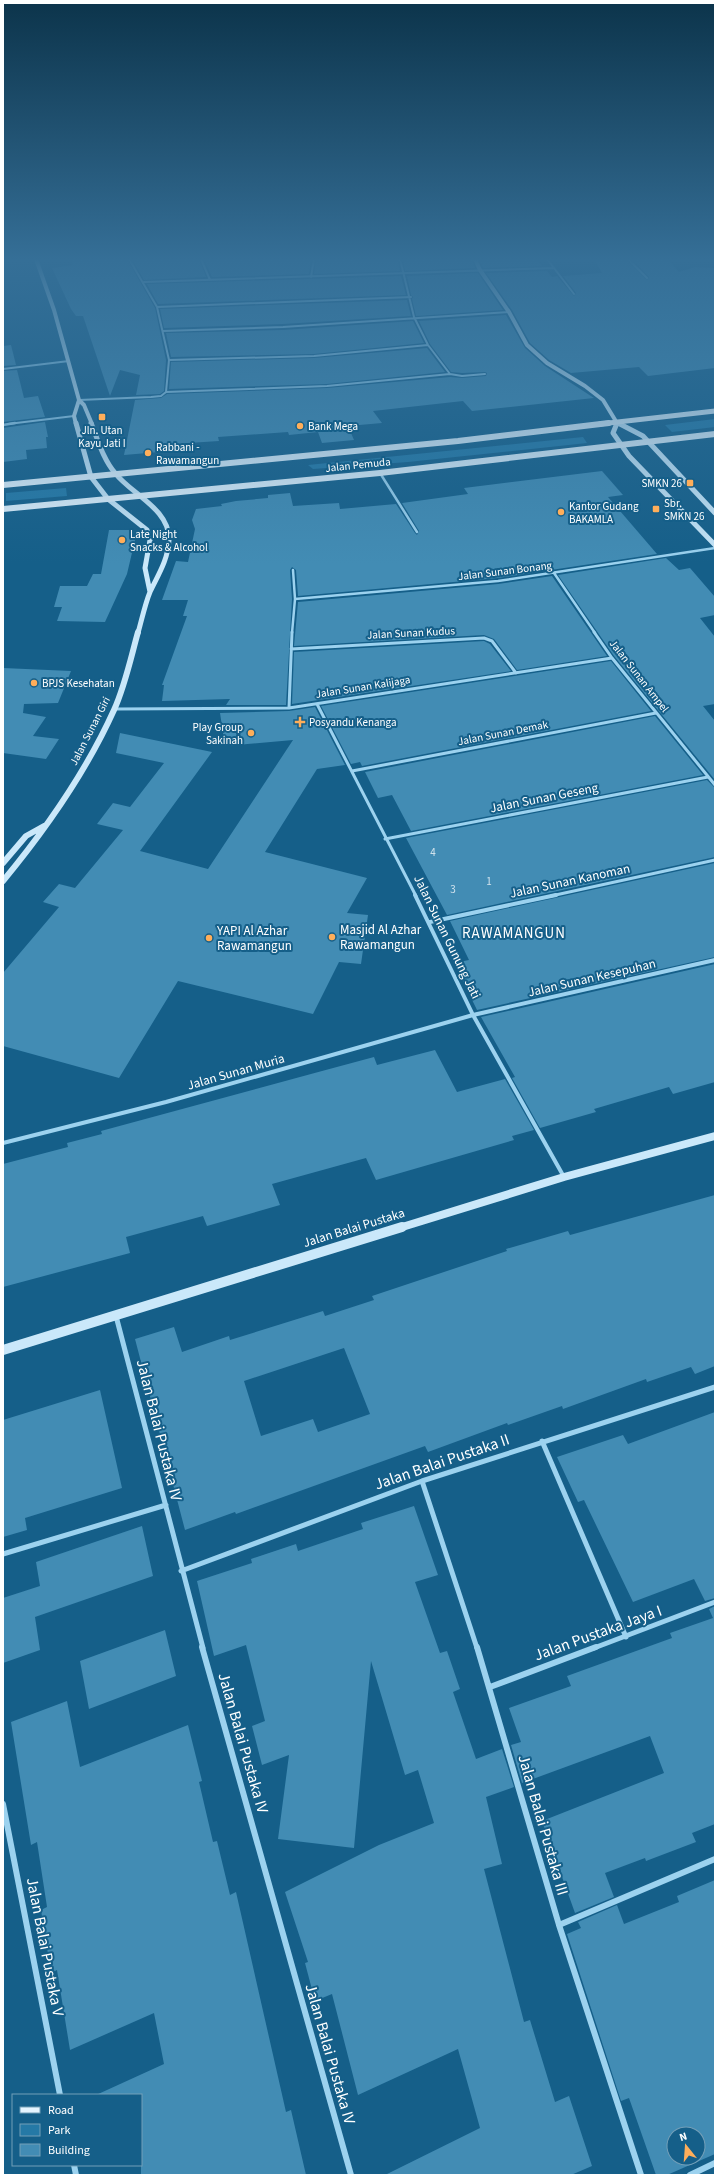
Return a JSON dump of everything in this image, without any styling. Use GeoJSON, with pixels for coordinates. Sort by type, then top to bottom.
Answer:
{"type":"FeatureCollection","features":[{"type":"Feature","properties":{"kind":"main road","name":"Jalan Pemuda"},"geometry":{"type":"LineString","coordinates":[[3,485],[617,423],[715,411]]}},
{"type":"Feature","properties":{"kind":"main road","name":"Jalan Pemuda"},"geometry":{"type":"LineString","coordinates":[[3,509],[380,473],[715,434]]}},
{"type":"Feature","properties":{"kind":"street"},"geometry":{"type":"LineString","coordinates":[[3,369],[69,361]]}},
{"type":"Feature","properties":{"kind":"street","name":"Jalan Sunan Giri"},"geometry":{"type":"LineString","coordinates":[[3,881],[39,838],[44,826],[67,796],[88,762],[115,709],[150,592],[163,569],[169,540],[166,524],[157,512],[115,474],[106,460],[84,406],[79,400],[69,361]]}},
{"type":"Feature","properties":{"kind":"street"},"geometry":{"type":"LineString","coordinates":[[166,392],[169,361]]}},
{"type":"Feature","properties":{"kind":"street"},"geometry":{"type":"LineString","coordinates":[[440,361],[450,374]]}},
{"type":"Feature","properties":{"kind":"street"},"geometry":{"type":"LineString","coordinates":[[543,361],[585,386],[603,400],[617,423],[634,430],[649,442],[715,513]]}},
{"type":"Feature","properties":{"kind":"street"},"geometry":{"type":"LineString","coordinates":[[91,477],[74,416],[79,400],[161,396],[166,392],[327,386],[450,374],[457,376],[485,374]]}},
{"type":"Feature","properties":{"kind":"street"},"geometry":{"type":"LineString","coordinates":[[3,425],[74,416]]}},
{"type":"Feature","properties":{"kind":"street"},"geometry":{"type":"LineString","coordinates":[[617,423],[613,433],[620,446],[715,545]]}},
{"type":"Feature","properties":{"kind":"street"},"geometry":{"type":"LineString","coordinates":[[380,473],[417,532]]}},
{"type":"Feature","properties":{"kind":"street","name":"Jalan Sunan Giri"},"geometry":{"type":"LineString","coordinates":[[91,477],[108,499],[138,521],[147,530],[150,540],[145,568],[150,592]]}},
{"type":"Feature","properties":{"kind":"street","name":"Jalan Sunan Bonang"},"geometry":{"type":"LineString","coordinates":[[295,599],[465,584],[554,573],[715,548]]}},
{"type":"Feature","properties":{"kind":"street"},"geometry":{"type":"LineString","coordinates":[[290,708],[291,649],[295,599],[292,570]]}},
{"type":"Feature","properties":{"kind":"street","name":"Jalan Sunan Ampel"},"geometry":{"type":"LineString","coordinates":[[554,573],[612,658],[715,785]]}},
{"type":"Feature","properties":{"kind":"street","name":"Jalan Sunan Kudus"},"geometry":{"type":"LineString","coordinates":[[291,649],[484,638],[492,641],[516,673]]}},
{"type":"Feature","properties":{"kind":"street","name":"Jalan Sunan Kalijaga"},"geometry":{"type":"LineString","coordinates":[[115,709],[290,708],[612,658]]}},
{"type":"Feature","properties":{"kind":"street","name":"Jalan Sunan Gunung Jati"},"geometry":{"type":"LineString","coordinates":[[317,704],[352,771],[384,839],[430,922],[473,1015],[564,1177]]}},
{"type":"Feature","properties":{"kind":"street","name":"Jalan Sunan Demak"},"geometry":{"type":"LineString","coordinates":[[352,771],[656,713]]}},
{"type":"Feature","properties":{"kind":"street","name":"Jalan Sunan Geseng"},"geometry":{"type":"LineString","coordinates":[[384,839],[708,777]]}},
{"type":"Feature","properties":{"kind":"street","name":"Jalan Sunan Giri"},"geometry":{"type":"LineString","coordinates":[[3,863],[26,836],[44,826]]}},
{"type":"Feature","properties":{"kind":"street","name":"Jalan Sunan Kanoman"},"geometry":{"type":"LineString","coordinates":[[430,922],[715,860]]}},
{"type":"Feature","properties":{"kind":"street","name":"Jalan Sunan Kesepuhan"},"geometry":{"type":"LineString","coordinates":[[473,1015],[715,960]]}},
{"type":"Feature","properties":{"kind":"street","name":"Jalan Sunan Muria"},"geometry":{"type":"LineString","coordinates":[[3,1143],[166,1102],[473,1015]]}},
{"type":"Feature","properties":{"kind":"street","name":"Jalan Balai Pustaka"},"geometry":{"type":"LineString","coordinates":[[3,1350],[564,1177],[715,1136]]}},
{"type":"Feature","properties":{"kind":"street","name":"Jalan Balai Pustaka IV"},"geometry":{"type":"LineString","coordinates":[[116,1315],[166,1505],[181,1571],[351,2175]]}},
{"type":"Feature","properties":{"kind":"street","name":"Jalan Balai Pustaka II"},"geometry":{"type":"LineString","coordinates":[[181,1571],[422,1481],[542,1441],[715,1387]]}},
{"type":"Feature","properties":{"kind":"street"},"geometry":{"type":"LineString","coordinates":[[542,1441],[626,1636]]}},
{"type":"Feature","properties":{"kind":"street","name":"Jalan Balai Pustaka III"},"geometry":{"type":"LineString","coordinates":[[422,1481],[490,1687],[559,1925],[641,2175]]}},
{"type":"Feature","properties":{"kind":"street"},"geometry":{"type":"LineString","coordinates":[[3,1554],[166,1505]]}},
{"type":"Feature","properties":{"kind":"street","name":"Jalan Pustaka Jaya I"},"geometry":{"type":"LineString","coordinates":[[490,1687],[715,1602]]}},
{"type":"Feature","properties":{"kind":"street","name":"Jalan Balai Pustaka V"},"geometry":{"type":"LineString","coordinates":[[3,1804],[60,2094]]}},
{"type":"Feature","properties":{"kind":"street"},"geometry":{"type":"LineString","coordinates":[[559,1925],[715,1859]]}},
{"type":"Feature","properties":{"kind":"street"},"geometry":{"type":"LineString","coordinates":[[690,2175],[715,2163]]}},
{"type":"Feature","properties":{"kind":"green space"},"geometry":{"type":"Polygon","coordinates":[[[715,419],[715,427],[672,432],[665,425],[715,419]]]}},
{"type":"Feature","properties":{"kind":"green space"},"geometry":{"type":"Polygon","coordinates":[[[583,437],[587,443],[408,462],[313,469],[308,465],[583,437]]]}},
{"type":"Feature","properties":{"kind":"green space"},"geometry":{"type":"Polygon","coordinates":[[[66,488],[67,496],[6,501],[6,493],[66,488]]]}},
{"type":"Feature","properties":{"kind":"building"},"geometry":{"type":"Polygon","coordinates":[[[3,361],[15,361],[16,365],[3,366],[3,361]]]}},
{"type":"Feature","properties":{"kind":"building"},"geometry":{"type":"Polygon","coordinates":[[[98,361],[166,361],[164,391],[160,394],[136,395],[140,375],[120,370],[110,396],[98,361]]]}},
{"type":"Feature","properties":{"kind":"building"},"geometry":{"type":"Polygon","coordinates":[[[436,361],[445,372],[327,384],[169,389],[171,362],[436,361]]]}},
{"type":"Feature","properties":{"kind":"building"},"geometry":{"type":"Polygon","coordinates":[[[442,361],[539,361],[594,398],[472,411],[463,401],[373,411],[382,423],[348,426],[354,440],[322,443],[318,432],[289,435],[288,432],[218,437],[219,441],[158,445],[159,452],[124,455],[135,400],[161,398],[167,394],[327,388],[450,377],[462,378],[486,376],[487,373],[451,372],[442,361]]]}},
{"type":"Feature","properties":{"kind":"building"},"geometry":{"type":"Polygon","coordinates":[[[550,361],[715,361],[715,368],[648,376],[639,367],[571,373],[550,361]]]}},
{"type":"Feature","properties":{"kind":"building"},"geometry":{"type":"Polygon","coordinates":[[[17,370],[24,398],[38,396],[45,417],[3,422],[3,371],[17,370]]]}},
{"type":"Feature","properties":{"kind":"building"},"geometry":{"type":"Polygon","coordinates":[[[45,422],[48,437],[46,437],[47,448],[26,450],[27,459],[3,462],[3,428],[45,422]]]}},
{"type":"Feature","properties":{"kind":"building"},"geometry":{"type":"Polygon","coordinates":[[[602,471],[623,495],[608,497],[657,554],[498,578],[298,596],[296,570],[292,567],[290,570],[292,599],[286,705],[226,705],[230,699],[162,701],[164,685],[162,685],[187,616],[183,616],[188,600],[162,600],[176,561],[188,562],[195,529],[192,520],[196,509],[222,506],[221,504],[236,501],[268,498],[268,495],[290,493],[293,506],[339,503],[340,509],[396,504],[417,535],[419,531],[402,503],[468,494],[464,488],[602,471]]]}},
{"type":"Feature","properties":{"kind":"building"},"geometry":{"type":"Polygon","coordinates":[[[109,530],[132,530],[130,540],[135,540],[127,574],[105,622],[57,621],[62,607],[54,607],[60,586],[87,586],[93,574],[101,574],[109,530]]]}},
{"type":"Feature","properties":{"kind":"building"},"geometry":{"type":"Polygon","coordinates":[[[666,558],[679,570],[690,568],[715,597],[715,615],[700,618],[715,637],[715,704],[703,706],[715,721],[715,780],[614,656],[558,575],[666,558]]]}},
{"type":"Feature","properties":{"kind":"building"},"geometry":{"type":"Polygon","coordinates":[[[552,576],[607,656],[517,670],[494,639],[484,635],[294,646],[298,602],[498,584],[552,576]]]}},
{"type":"Feature","properties":{"kind":"building"},"geometry":{"type":"Polygon","coordinates":[[[484,641],[490,644],[511,671],[292,704],[294,652],[484,641]]]}},
{"type":"Feature","properties":{"kind":"building"},"geometry":{"type":"Polygon","coordinates":[[[611,661],[651,711],[362,766],[360,762],[351,764],[321,706],[611,661]]]}},
{"type":"Feature","properties":{"kind":"building"},"geometry":{"type":"Polygon","coordinates":[[[3,668],[71,671],[58,703],[24,704],[23,713],[46,717],[33,736],[59,739],[46,759],[3,753],[3,668]]]}},
{"type":"Feature","properties":{"kind":"building"},"geometry":{"type":"Polygon","coordinates":[[[315,707],[345,765],[317,769],[265,852],[367,878],[347,913],[368,915],[361,964],[339,962],[313,1014],[178,981],[119,1078],[3,1046],[3,973],[59,907],[43,902],[59,884],[75,888],[123,830],[97,824],[113,803],[130,807],[164,763],[116,753],[120,733],[212,752],[140,851],[208,869],[293,740],[225,746],[220,713],[289,711],[315,707]]]}},
{"type":"Feature","properties":{"kind":"building"},"geometry":{"type":"Polygon","coordinates":[[[655,716],[703,775],[411,831],[392,795],[378,798],[365,772],[655,716]]]}},
{"type":"Feature","properties":{"kind":"building"},"geometry":{"type":"Polygon","coordinates":[[[707,780],[715,788],[715,857],[447,915],[406,838],[707,780]]]}},
{"type":"Feature","properties":{"kind":"building"},"geometry":{"type":"Polygon","coordinates":[[[715,863],[715,957],[477,1010],[454,963],[469,960],[450,921],[715,863]]]}},
{"type":"Feature","properties":{"kind":"building"},"geometry":{"type":"Polygon","coordinates":[[[715,964],[715,1082],[673,1094],[669,1087],[594,1109],[596,1112],[540,1128],[512,1078],[515,1077],[481,1017],[715,964]]]}},
{"type":"Feature","properties":{"kind":"building"},"geometry":{"type":"Polygon","coordinates":[[[435,1050],[457,1092],[505,1079],[534,1130],[512,1136],[514,1140],[376,1180],[366,1158],[272,1184],[280,1205],[207,1226],[203,1216],[126,1237],[130,1253],[3,1287],[3,1164],[68,1147],[67,1143],[102,1134],[101,1131],[374,1057],[377,1065],[435,1050]]]}},
{"type":"Feature","properties":{"kind":"building"},"geometry":{"type":"Polygon","coordinates":[[[715,1195],[715,1366],[695,1374],[691,1367],[647,1382],[646,1379],[563,1409],[562,1406],[508,1425],[507,1423],[428,1452],[425,1446],[236,1514],[235,1512],[185,1530],[135,1339],[174,1327],[182,1352],[229,1336],[230,1340],[323,1311],[325,1316],[374,1300],[372,1296],[507,1251],[506,1249],[568,1231],[570,1235],[715,1195]],[[344,1348],[244,1381],[261,1436],[313,1419],[318,1432],[370,1414],[344,1348]]]}},
{"type":"Feature","properties":{"kind":"building"},"geometry":{"type":"Polygon","coordinates":[[[100,1390],[122,1488],[25,1518],[27,1530],[3,1537],[3,1420],[100,1390]]]}},
{"type":"Feature","properties":{"kind":"building"},"geometry":{"type":"Polygon","coordinates":[[[715,1412],[715,1598],[705,1601],[694,1579],[633,1602],[584,1500],[578,1502],[557,1457],[623,1435],[628,1444],[715,1412]]]}},
{"type":"Feature","properties":{"kind":"building"},"geometry":{"type":"Polygon","coordinates":[[[414,1506],[438,1575],[415,1582],[440,1653],[447,1651],[460,1689],[453,1692],[476,1759],[502,1749],[514,1787],[486,1797],[502,1864],[484,1869],[524,2022],[530,2020],[555,2102],[569,2096],[592,2166],[571,2175],[385,2175],[480,2128],[458,2049],[358,2095],[332,1994],[315,2001],[305,1963],[308,1962],[285,1892],[379,1845],[434,1823],[418,1770],[405,1775],[371,1661],[354,1848],[278,1839],[289,1755],[262,1765],[252,1726],[265,1721],[246,1645],[214,1656],[197,1581],[252,1563],[251,1559],[296,1544],[298,1551],[363,1529],[361,1523],[414,1506]]]}},
{"type":"Feature","properties":{"kind":"building"},"geometry":{"type":"Polygon","coordinates":[[[142,1526],[153,1576],[35,1617],[40,1650],[3,1663],[3,1598],[40,1586],[36,1562],[142,1526]]]}},
{"type":"Feature","properties":{"kind":"building"},"geometry":{"type":"Polygon","coordinates":[[[715,1606],[715,1824],[692,1833],[696,1842],[646,1861],[645,1858],[605,1873],[614,1897],[575,1913],[542,1821],[664,1773],[650,1736],[522,1783],[511,1745],[521,1742],[509,1708],[571,1686],[567,1676],[672,1638],[670,1633],[713,1618],[709,1609],[715,1606]]]}},
{"type":"Feature","properties":{"kind":"building"},"geometry":{"type":"Polygon","coordinates":[[[165,1630],[176,1676],[89,1709],[80,1661],[165,1630]]]}},
{"type":"Feature","properties":{"kind":"building"},"geometry":{"type":"Polygon","coordinates":[[[67,1701],[80,1767],[188,1725],[202,1781],[199,1782],[213,1842],[217,1841],[230,1895],[236,1892],[286,2112],[291,2110],[306,2175],[141,2175],[142,2094],[98,2094],[164,2064],[154,2013],[70,2050],[57,1970],[51,1973],[41,1910],[47,1907],[37,1842],[31,1845],[11,1722],[67,1701]]]}},
{"type":"Feature","properties":{"kind":"building"},"geometry":{"type":"Polygon","coordinates":[[[715,1880],[715,2154],[706,2158],[706,2126],[666,2126],[666,2166],[688,2166],[667,2175],[656,2175],[629,2098],[621,2101],[567,1934],[581,1928],[578,1922],[617,1905],[624,1924],[679,1902],[677,1896],[715,1880]]]}},
{"type":"Feature","properties":{"kind":"place","name":"Jln. Utan Kayu Jati I"},"geometry":{"type":"Point","coordinates":[102,417]}},
{"type":"Feature","properties":{"kind":"place","name":"Bank Mega"},"geometry":{"type":"Point","coordinates":[300,426]}},
{"type":"Feature","properties":{"kind":"place","name":"Rabbani - Rawamangun"},"geometry":{"type":"Point","coordinates":[148,453]}},
{"type":"Feature","properties":{"kind":"place","name":"SMKN 26"},"geometry":{"type":"Point","coordinates":[690,483]}},
{"type":"Feature","properties":{"kind":"place","name":"Sbr. SMKN 26"},"geometry":{"type":"Point","coordinates":[656,509]}},
{"type":"Feature","properties":{"kind":"place","name":"Kantor Gudang BAKAMLA"},"geometry":{"type":"Point","coordinates":[561,512]}},
{"type":"Feature","properties":{"kind":"place","name":"Late Night Snacks & Alcohol"},"geometry":{"type":"Point","coordinates":[122,540]}},
{"type":"Feature","properties":{"kind":"place","name":"BPJS Kesehatan"},"geometry":{"type":"Point","coordinates":[34,683]}},
{"type":"Feature","properties":{"kind":"place","name":"Posyandu Kenanga"},"geometry":{"type":"Point","coordinates":[300,722]}},
{"type":"Feature","properties":{"kind":"place","name":"Play Group Sakinah"},"geometry":{"type":"Point","coordinates":[251,733]}},
{"type":"Feature","properties":{"kind":"place","name":"Masjid Al Azhar Rawamangun"},"geometry":{"type":"Point","coordinates":[332,937]}},
{"type":"Feature","properties":{"kind":"place","name":"YAPI Al Azhar Rawamangun"},"geometry":{"type":"Point","coordinates":[209,938]}},
{"type":"Feature","properties":{"kind":"district","name":"RAWAMANGUN"},"geometry":{"type":"Point","coordinates":[514,933]}}]}
